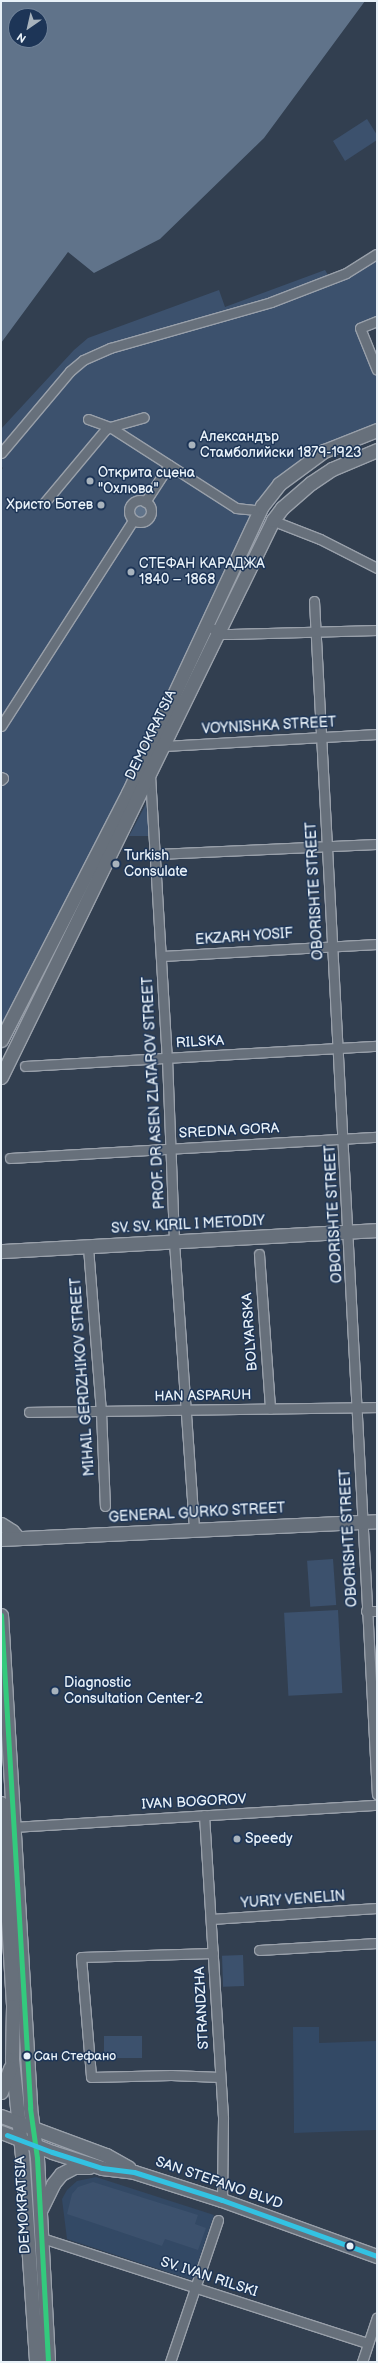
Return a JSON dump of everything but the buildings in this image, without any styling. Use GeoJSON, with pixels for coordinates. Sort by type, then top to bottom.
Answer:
{"type":"FeatureCollection","features":[{"type":"Feature","properties":{"kind":"main road","name":"DEMOKRATSIA"},"geometry":{"type":"LineString","coordinates":[[1,1040],[128,793],[259,512],[270,495],[301,467],[324,451],[377,430]]}},
{"type":"Feature","properties":{"kind":"main road","name":"DEMOKRATSIA"},"geometry":{"type":"LineString","coordinates":[[1,1077],[220,632],[273,520],[282,508],[311,483],[332,469],[377,450]]}},
{"type":"Feature","properties":{"kind":"main road","name":"SV. SV. KIRIL I METODIY"},"geometry":{"type":"LineString","coordinates":[[1,1251],[377,1230]]}},
{"type":"Feature","properties":{"kind":"main road","name":"GENERAL GURKO STREET"},"geometry":{"type":"LineString","coordinates":[[1,1539],[194,1528],[377,1521]]}},
{"type":"Feature","properties":{"kind":"main road"},"geometry":{"type":"LineString","coordinates":[[1,1524],[12,1531],[18,1538]]}},
{"type":"Feature","properties":{"kind":"main road","name":"DEMOKRATSIA"},"geometry":{"type":"LineString","coordinates":[[1,1616],[32,2128],[35,2146],[42,2238],[48,2362]]}},
{"type":"Feature","properties":{"kind":"main road","name":"DEMOKRATSIA"},"geometry":{"type":"LineString","coordinates":[[1,1803],[13,2006],[12,2059],[17,2122],[20,2140],[36,2362]]}},
{"type":"Feature","properties":{"kind":"main road"},"geometry":{"type":"LineString","coordinates":[[1,2092],[12,2059]]}},
{"type":"Feature","properties":{"kind":"main road"},"geometry":{"type":"LineString","coordinates":[[1,2116],[106,2155],[134,2172]]}},
{"type":"Feature","properties":{"kind":"main road"},"geometry":{"type":"LineString","coordinates":[[1,2132],[35,2146],[102,2168]]}},
{"type":"Feature","properties":{"kind":"main road"},"geometry":{"type":"LineString","coordinates":[[40,2211],[56,2180],[67,2170],[74,2167],[102,2168],[134,2172]]}},
{"type":"Feature","properties":{"kind":"main road","name":"SAN STEFANO BLVD"},"geometry":{"type":"LineString","coordinates":[[134,2172],[222,2200],[377,2256]]}},
{"type":"Feature","properties":{"kind":"street"},"geometry":{"type":"LineString","coordinates":[[1,453],[70,371],[83,360],[110,348],[271,302],[346,273],[377,254]]}},
{"type":"Feature","properties":{"kind":"street"},"geometry":{"type":"LineString","coordinates":[[377,321],[360,328],[377,370]]}},
{"type":"Feature","properties":{"kind":"street"},"geometry":{"type":"LineString","coordinates":[[44,503],[105,430],[110,427],[144,417]]}},
{"type":"Feature","properties":{"kind":"street"},"geometry":{"type":"LineString","coordinates":[[88,419],[110,427],[236,508],[254,510]]}},
{"type":"Feature","properties":{"kind":"street"},"geometry":{"type":"LineString","coordinates":[[145,502],[169,465]]}},
{"type":"Feature","properties":{"kind":"street"},"geometry":{"type":"LineString","coordinates":[[139,501],[145,502],[150,510],[149,517],[142,522],[133,520],[129,513],[131,505],[139,501]]}},
{"type":"Feature","properties":{"kind":"street"},"geometry":{"type":"LineString","coordinates":[[1,726],[133,520]]}},
{"type":"Feature","properties":{"kind":"street"},"geometry":{"type":"LineString","coordinates":[[279,523],[320,539],[377,568]]}},
{"type":"Feature","properties":{"kind":"street","name":"OBORISHTE STREET"},"geometry":{"type":"LineString","coordinates":[[314,601],[323,737],[326,845],[349,1232],[366,1611],[375,1715],[377,1794]]}},
{"type":"Feature","properties":{"kind":"street"},"geometry":{"type":"LineString","coordinates":[[207,626],[220,632],[231,634],[316,633],[377,630]]}},
{"type":"Feature","properties":{"kind":"street","name":"VOYNISHKA STREET"},"geometry":{"type":"LineString","coordinates":[[164,746],[377,734]]}},
{"type":"Feature","properties":{"kind":"street","name":"PROF. DR ASEN ZLATAROV STREET"},"geometry":{"type":"LineString","coordinates":[[150,775],[162,956],[174,1242],[194,1528]]}},
{"type":"Feature","properties":{"kind":"street"},"geometry":{"type":"LineString","coordinates":[[156,854],[326,845],[377,844]]}},
{"type":"Feature","properties":{"kind":"street","name":"EKZARH YOSIF"},"geometry":{"type":"LineString","coordinates":[[162,956],[332,945],[377,944]]}},
{"type":"Feature","properties":{"kind":"street","name":"RILSKA"},"geometry":{"type":"LineString","coordinates":[[25,1066],[377,1046]]}},
{"type":"Feature","properties":{"kind":"street","name":"SREDNA GORA"},"geometry":{"type":"LineString","coordinates":[[10,1158],[377,1137]]}},
{"type":"Feature","properties":{"kind":"street","name":"MIHAIL GERDZHIKOV STREET"},"geometry":{"type":"LineString","coordinates":[[88,1247],[101,1412],[105,1506]]}},
{"type":"Feature","properties":{"kind":"street","name":"BOLYARSKA"},"geometry":{"type":"LineString","coordinates":[[259,1254],[270,1409]]}},
{"type":"Feature","properties":{"kind":"street","name":"HAN ASPARUH"},"geometry":{"type":"LineString","coordinates":[[29,1412],[185,1411],[377,1406]]}},
{"type":"Feature","properties":{"kind":"street"},"geometry":{"type":"LineString","coordinates":[[366,1611],[377,1611]]}},
{"type":"Feature","properties":{"kind":"street","name":"IVAN BOGOROV"},"geometry":{"type":"LineString","coordinates":[[13,1827],[377,1806]]}},
{"type":"Feature","properties":{"kind":"street","name":"STRANDZHA"},"geometry":{"type":"LineString","coordinates":[[204,1815],[223,2118],[222,2200]]}},
{"type":"Feature","properties":{"kind":"street","name":"YURIY VENELIN"},"geometry":{"type":"LineString","coordinates":[[211,1919],[377,1908]]}},
{"type":"Feature","properties":{"kind":"street"},"geometry":{"type":"LineString","coordinates":[[259,1950],[377,1943]]}},
{"type":"Feature","properties":{"kind":"street"},"geometry":{"type":"LineString","coordinates":[[213,1953],[80,1957],[91,2077],[171,2075],[220,2078]]}},
{"type":"Feature","properties":{"kind":"street"},"geometry":{"type":"LineString","coordinates":[[170,2362],[218,2220]]}},
{"type":"Feature","properties":{"kind":"street","name":"SV. IVAN RILSKI"},"geometry":{"type":"LineString","coordinates":[[42,2238],[368,2343]]}},
{"type":"Feature","properties":{"kind":"street"},"geometry":{"type":"LineString","coordinates":[[362,2362],[377,2317]]}},
{"type":"Feature","properties":{"kind":"shaded area"},"geometry":{"type":"Polygon","coordinates":[[[1,1],[365,1],[264,138],[160,239],[94,273],[68,252],[1,343],[1,1]]]}},
{"type":"Feature","properties":{"kind":"shaded area"},"geometry":{"type":"Polygon","coordinates":[[[367,119],[377,135],[377,140],[345,161],[333,141],[367,119]]]}},
{"type":"Feature","properties":{"kind":"shaded area"},"geometry":{"type":"Polygon","coordinates":[[[377,259],[377,317],[356,326],[377,378],[377,424],[276,480],[126,789],[1,1029],[1,471],[3,468],[1,466],[1,429],[74,350],[88,338],[219,290],[225,307],[325,270],[334,285],[377,259]]]}},
{"type":"Feature","properties":{"kind":"shaded area"},"geometry":{"type":"Polygon","coordinates":[[[136,504],[142,504],[146,508],[146,514],[142,518],[136,518],[132,514],[132,508],[136,504]]]}},
{"type":"Feature","properties":{"kind":"shaded area"},"geometry":{"type":"Polygon","coordinates":[[[256,531],[262,534],[219,627],[211,623],[256,531]]]}},
{"type":"Feature","properties":{"kind":"shaded area"},"geometry":{"type":"Polygon","coordinates":[[[146,804],[150,836],[129,836],[146,804]]]}},
{"type":"Feature","properties":{"kind":"shaded area"},"geometry":{"type":"Polygon","coordinates":[[[333,1559],[336,1605],[310,1607],[307,1561],[333,1559]]]}},
{"type":"Feature","properties":{"kind":"shaded area"},"geometry":{"type":"Polygon","coordinates":[[[338,1610],[342,1693],[288,1696],[284,1613],[338,1610]]]}},
{"type":"Feature","properties":{"kind":"shaded area"},"geometry":{"type":"Polygon","coordinates":[[[243,1955],[244,1986],[223,1987],[222,1956],[243,1955]]]}},
{"type":"Feature","properties":{"kind":"shaded area"},"geometry":{"type":"Polygon","coordinates":[[[293,2027],[319,2027],[319,2043],[376,2041],[376,2130],[294,2133],[293,2027]]]}},
{"type":"Feature","properties":{"kind":"shaded area"},"geometry":{"type":"Polygon","coordinates":[[[104,2036],[142,2036],[142,2058],[104,2058],[104,2036]]]}},
{"type":"Feature","properties":{"kind":"shaded area"},"geometry":{"type":"Polygon","coordinates":[[[96,2177],[214,2215],[192,2280],[67,2239],[62,2199],[67,2190],[77,2181],[96,2177]]]}},
{"type":"Feature","properties":{"kind":"shaded area"},"geometry":{"type":"Polygon","coordinates":[[[93,2182],[198,2215],[195,2224],[206,2228],[198,2250],[165,2239],[162,2246],[67,2214],[72,2194],[78,2187],[93,2182]]]}},
{"type":"Feature","properties":{"kind":"transit line"},"geometry":{"type":"LineString","coordinates":[[1,1615],[30,2108],[37,2158],[48,2362]]}},
{"type":"Feature","properties":{"kind":"transit line"},"geometry":{"type":"LineString","coordinates":[[7,2135],[52,2152],[102,2168],[134,2172],[222,2200],[377,2256]]}},
{"type":"Feature","properties":{"kind":"place","name":"Александър Стамболийски 1879-1923"},"geometry":{"type":"Point","coordinates":[192,445]}},
{"type":"Feature","properties":{"kind":"place","name":"Открита сцена \"Охлюва\""},"geometry":{"type":"Point","coordinates":[90,481]}},
{"type":"Feature","properties":{"kind":"place","name":"Христо Ботев"},"geometry":{"type":"Point","coordinates":[101,505]}},
{"type":"Feature","properties":{"kind":"place","name":"СТЕФАН КАРАДЖА 1840 – 1868"},"geometry":{"type":"Point","coordinates":[131,572]}},
{"type":"Feature","properties":{"kind":"place","name":"Turkish Consulate"},"geometry":{"type":"Point","coordinates":[116,864]}},
{"type":"Feature","properties":{"kind":"place","name":"Diagnostic Consultation Center-2"},"geometry":{"type":"Point","coordinates":[55,1691]}},
{"type":"Feature","properties":{"kind":"place","name":"Speedy"},"geometry":{"type":"Point","coordinates":[237,1839]}},
{"type":"Feature","properties":{"kind":"place","name":"Сан Стефано"},"geometry":{"type":"Point","coordinates":[27,2056]}}]}
